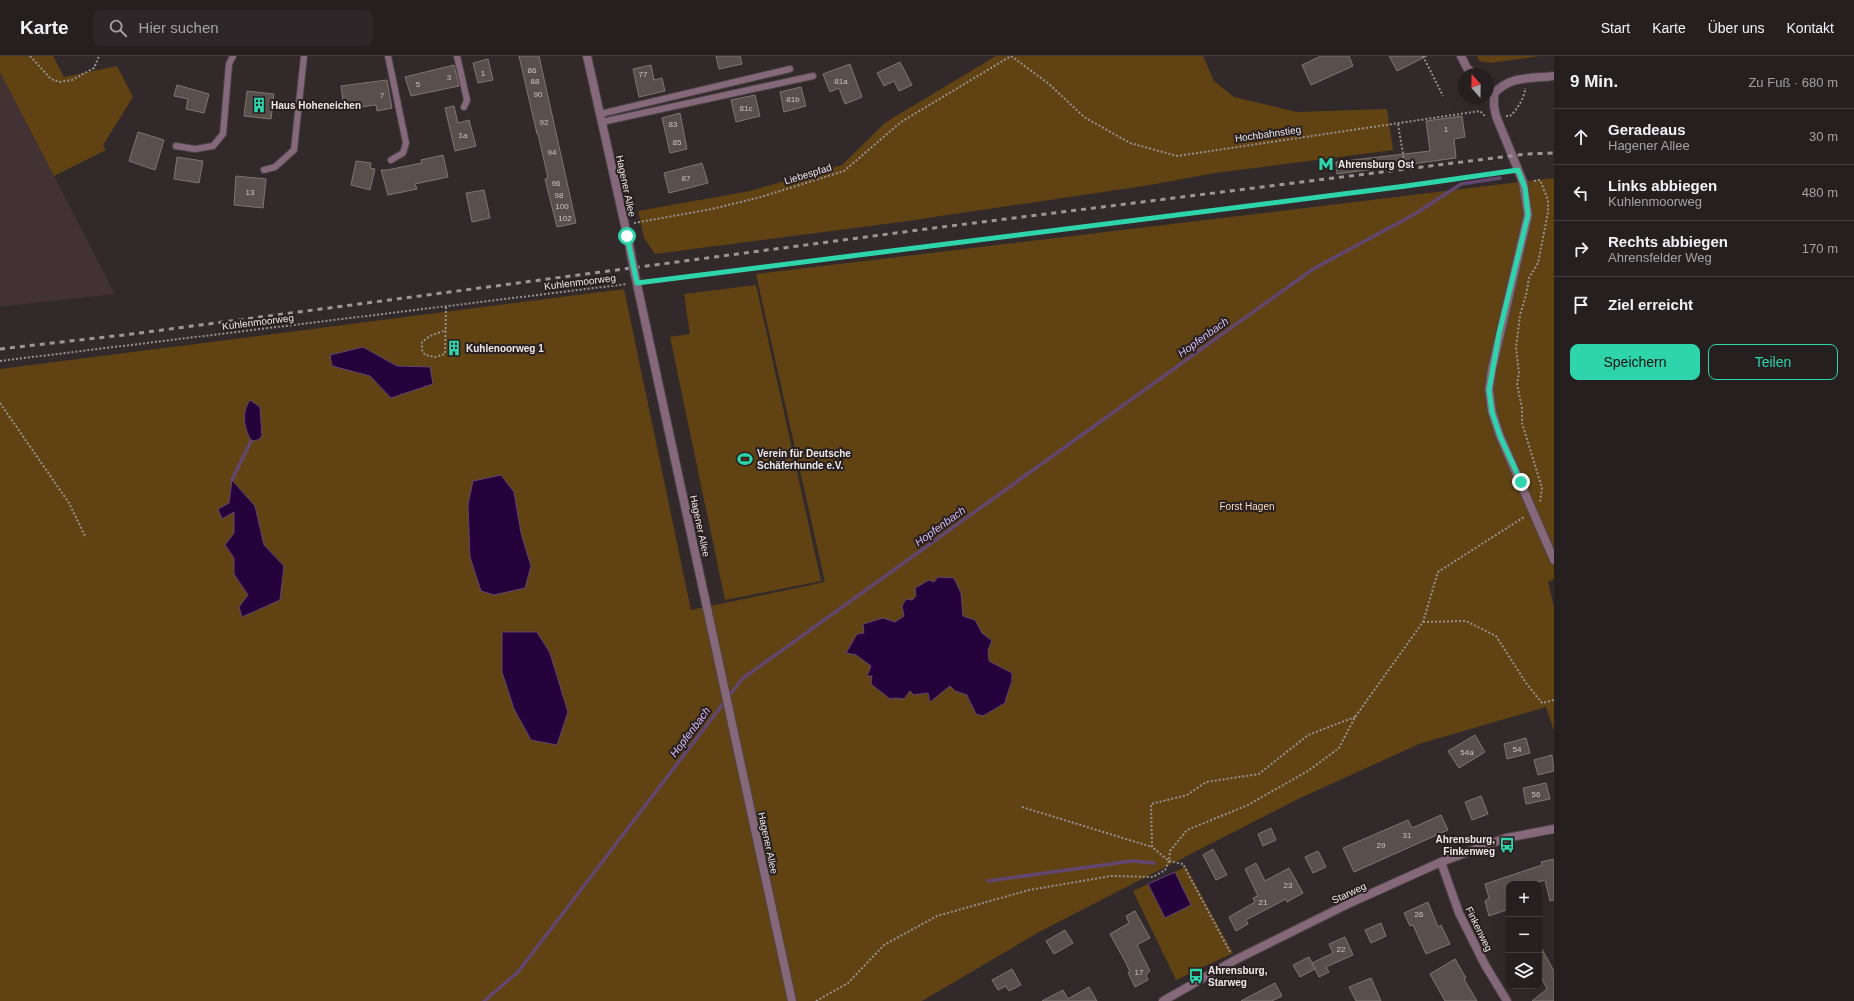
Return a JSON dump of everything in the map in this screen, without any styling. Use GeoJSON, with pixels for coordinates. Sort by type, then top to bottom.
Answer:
{"type":"FeatureCollection","features":[{"type":"Feature","properties":{"kind":"street","name":"Hagener Allee"},"geometry":{"type":"LineString","coordinates":[[587,56],[625,225],[792,1001]]}},
{"type":"Feature","properties":{"kind":"street"},"geometry":{"type":"LineString","coordinates":[[1461,56],[1469,68]]}},
{"type":"Feature","properties":{"kind":"street"},"geometry":{"type":"LineString","coordinates":[[1494,94],[1506,83],[1526,78],[1554,76]]}},
{"type":"Feature","properties":{"kind":"street"},"geometry":{"type":"LineString","coordinates":[[1494,104],[1496,116],[1523,182],[1528,215],[1499,334],[1489,390],[1492,412],[1500,436],[1554,560]]}},
{"type":"Feature","properties":{"kind":"street","name":"Starweg"},"geometry":{"type":"LineString","coordinates":[[1163,1001],[1235,960],[1350,903],[1441,862],[1506,838],[1554,828]]}},
{"type":"Feature","properties":{"kind":"street","name":"Finkenweg"},"geometry":{"type":"LineString","coordinates":[[1441,862],[1459,913],[1485,965],[1507,1001]]}},
{"type":"Feature","properties":{"kind":"lane"},"geometry":{"type":"LineString","coordinates":[[176,146],[195,149],[213,146],[224,134],[229,64],[233,56]]}},
{"type":"Feature","properties":{"kind":"lane"},"geometry":{"type":"LineString","coordinates":[[264,170],[275,167],[294,150],[304,56]]}},
{"type":"Feature","properties":{"kind":"lane"},"geometry":{"type":"LineString","coordinates":[[388,56],[406,143],[403,153],[391,160]]}},
{"type":"Feature","properties":{"kind":"lane"},"geometry":{"type":"LineString","coordinates":[[457,56],[467,100],[464,107]]}},
{"type":"Feature","properties":{"kind":"lane"},"geometry":{"type":"LineString","coordinates":[[601,118],[790,69]]}},
{"type":"Feature","properties":{"kind":"lane"},"geometry":{"type":"LineString","coordinates":[[601,118],[812,76]]}},
{"type":"Feature","properties":{"kind":"path"},"geometry":{"type":"LineString","coordinates":[[30,56],[51,79],[58,82],[72,80],[94,68],[99,56]]}},
{"type":"Feature","properties":{"kind":"path","name":"Hochbahnstieg"},"geometry":{"type":"LineString","coordinates":[[1011,56],[1049,84],[1084,117],[1130,143],[1178,156],[1480,111],[1484,118],[1510,116],[1515,112],[1518,103],[1525,96],[1526,78]]}},
{"type":"Feature","properties":{"kind":"path","name":"Liebespfad"},"geometry":{"type":"LineString","coordinates":[[625,225],[712,209],[761,197],[844,171],[901,122],[1011,56]]}},
{"type":"Feature","properties":{"kind":"path"},"geometry":{"type":"LineString","coordinates":[[1423,56],[1443,96]]}},
{"type":"Feature","properties":{"kind":"path"},"geometry":{"type":"LineString","coordinates":[[1398,124],[1404,160]]}},
{"type":"Feature","properties":{"kind":"path","name":"Kuhlenmoorweg"},"geometry":{"type":"LineString","coordinates":[[0,361],[446,307],[636,279],[1399,187],[1518,170]]}},
{"type":"Feature","properties":{"kind":"path"},"geometry":{"type":"LineString","coordinates":[[816,1001],[848,983],[884,945],[937,916],[1029,890],[1111,876],[1153,877],[1165,870],[1169,861],[1170,851],[1187,830],[1248,805],[1308,771],[1339,748],[1355,717],[1423,622],[1438,572],[1533,509],[1541,502],[1542,488],[1522,423],[1522,408],[1517,384],[1519,373],[1516,348],[1520,315],[1526,295],[1528,278],[1538,263],[1546,227],[1548,200],[1540,180],[1523,182]]}},
{"type":"Feature","properties":{"kind":"path"},"geometry":{"type":"LineString","coordinates":[[446,307],[446,330],[445,354],[435,356],[425,355],[422,350],[422,342],[430,336],[446,330]]}},
{"type":"Feature","properties":{"kind":"path"},"geometry":{"type":"LineString","coordinates":[[0,403],[69,503],[86,538]]}},
{"type":"Feature","properties":{"kind":"path"},"geometry":{"type":"LineString","coordinates":[[1423,622],[1466,621],[1496,636],[1526,683],[1542,703],[1554,700]]}},
{"type":"Feature","properties":{"kind":"path"},"geometry":{"type":"LineString","coordinates":[[1152,847],[1151,804],[1187,795],[1206,782],[1259,774],[1308,735],[1355,717]]}},
{"type":"Feature","properties":{"kind":"path"},"geometry":{"type":"LineString","coordinates":[[1022,807],[1152,847],[1169,861],[1183,864],[1235,960]]}},
{"type":"Feature","properties":{"kind":"shaded area"},"geometry":{"type":"Polygon","coordinates":[[[0,72],[54,176],[115,294],[0,307],[0,72]]]}},
{"type":"Feature","properties":{"kind":"shaded area"},"geometry":{"type":"Polygon","coordinates":[[[363,347],[397,366],[430,367],[433,384],[391,398],[370,376],[332,366],[330,355],[363,347]]]}},
{"type":"Feature","properties":{"kind":"shaded area"},"geometry":{"type":"Polygon","coordinates":[[[250,400],[260,407],[262,436],[258,440],[251,441],[244,420],[245,410],[250,400]]]}},
{"type":"Feature","properties":{"kind":"shaded area"},"geometry":{"type":"Polygon","coordinates":[[[501,475],[514,492],[521,533],[531,566],[525,588],[494,595],[481,591],[470,557],[468,504],[473,481],[501,475]]]}},
{"type":"Feature","properties":{"kind":"shaded area"},"geometry":{"type":"Polygon","coordinates":[[[232,480],[255,506],[264,545],[284,566],[280,600],[242,617],[239,607],[248,595],[234,574],[234,558],[225,545],[234,533],[234,512],[222,519],[218,509],[229,503],[232,480]]]}},
{"type":"Feature","properties":{"kind":"shaded area"},"geometry":{"type":"Polygon","coordinates":[[[938,577],[954,578],[961,593],[963,616],[975,620],[982,633],[992,641],[988,650],[989,661],[1012,673],[1012,681],[1005,703],[983,716],[976,714],[967,695],[955,691],[950,686],[930,702],[928,693],[914,695],[910,691],[904,699],[890,699],[871,684],[872,676],[867,676],[871,666],[856,655],[846,653],[857,634],[864,633],[863,624],[883,618],[895,622],[904,616],[902,606],[906,599],[912,600],[916,596],[915,588],[929,580],[934,582],[938,577]]]}},
{"type":"Feature","properties":{"kind":"shaded area"},"geometry":{"type":"Polygon","coordinates":[[[502,632],[537,632],[550,653],[568,712],[557,745],[531,740],[514,709],[502,672],[502,632]]]}},
{"type":"Feature","properties":{"kind":"shaded area"},"geometry":{"type":"Polygon","coordinates":[[[1175,872],[1191,905],[1165,918],[1148,884],[1175,872]]]}},
{"type":"Feature","properties":{"kind":"green space"},"geometry":{"type":"Polygon","coordinates":[[[0,56],[53,56],[64,77],[117,66],[133,97],[103,145],[106,150],[54,176],[0,72],[0,56]]]}},
{"type":"Feature","properties":{"kind":"green space"},"geometry":{"type":"Polygon","coordinates":[[[996,56],[1203,56],[1214,81],[1234,97],[1297,112],[1387,109],[1393,150],[1215,173],[1150,185],[901,222],[655,254],[644,238],[638,211],[750,191],[842,165],[886,122],[996,56]]]}},
{"type":"Feature","properties":{"kind":"green space"},"geometry":{"type":"Polygon","coordinates":[[[1477,56],[1541,56],[1490,63],[1479,61],[1477,56]]]}},
{"type":"Feature","properties":{"kind":"green space","name":"Forst Hagen"},"geometry":{"type":"Polygon","coordinates":[[[1554,178],[1554,579],[1548,582],[1554,607],[1554,731],[1546,707],[1419,744],[1298,799],[1039,932],[922,1001],[0,1001],[0,369],[624,289],[691,610],[825,582],[756,274],[1554,178]],[[363,347],[370,376],[391,398],[430,367],[397,366],[363,347]],[[232,480],[229,503],[218,509],[234,511],[234,533],[225,545],[234,558],[234,574],[248,595],[284,566],[264,545],[255,506],[232,480]],[[514,492],[468,504],[470,557],[481,591],[521,533],[514,492]],[[934,582],[912,600],[904,616],[895,622],[883,618],[864,633],[847,652],[856,655],[871,666],[867,676],[872,676],[871,684],[890,699],[910,691],[915,695],[929,693],[930,702],[950,686],[955,691],[967,695],[970,704],[983,716],[1005,703],[1007,691],[1013,681],[1008,672],[989,661],[988,650],[992,640],[982,633],[975,620],[963,617],[963,611],[934,582]]]}},
{"type":"Feature","properties":{"kind":"green space","name":"Verein für Deutsche Schäferhunde e.V."},"geometry":{"type":"Polygon","coordinates":[[[756,285],[821,581],[725,600],[670,337],[690,334],[684,294],[756,285]]]}},
{"type":"Feature","properties":{"kind":"green space"},"geometry":{"type":"Polygon","coordinates":[[[1186,867],[1233,953],[1176,980],[1133,891],[1186,867]]]}},
{"type":"Feature","properties":{"kind":"building"},"geometry":{"type":"Polygon","coordinates":[[[519,56],[539,56],[576,223],[557,227],[545,179],[548,178],[519,56]]]}},
{"type":"Feature","properties":{"kind":"building"},"geometry":{"type":"Polygon","coordinates":[[[716,56],[740,56],[742,64],[719,69],[716,56]]]}},
{"type":"Feature","properties":{"kind":"building"},"geometry":{"type":"Polygon","coordinates":[[[1321,56],[1349,56],[1353,66],[1311,85],[1302,65],[1321,56]]]}},
{"type":"Feature","properties":{"kind":"building"},"geometry":{"type":"Polygon","coordinates":[[[1389,56],[1427,56],[1397,71],[1389,56]]]}},
{"type":"Feature","properties":{"kind":"building"},"geometry":{"type":"Polygon","coordinates":[[[488,59],[493,80],[478,83],[473,63],[488,59]]]}},
{"type":"Feature","properties":{"kind":"building"},"geometry":{"type":"Polygon","coordinates":[[[900,62],[912,85],[899,91],[894,81],[884,86],[877,73],[900,62]]]}},
{"type":"Feature","properties":{"kind":"building"},"geometry":{"type":"Polygon","coordinates":[[[850,64],[862,97],[845,104],[839,88],[830,92],[823,74],[850,64]]]}},
{"type":"Feature","properties":{"kind":"building"},"geometry":{"type":"Polygon","coordinates":[[[454,65],[459,86],[411,96],[405,77],[454,65]]]}},
{"type":"Feature","properties":{"kind":"building"},"geometry":{"type":"Polygon","coordinates":[[[651,65],[654,80],[662,78],[665,91],[639,97],[633,69],[651,65]]]}},
{"type":"Feature","properties":{"kind":"building"},"geometry":{"type":"Polygon","coordinates":[[[387,80],[392,108],[377,111],[376,105],[344,109],[341,86],[387,80]]]}},
{"type":"Feature","properties":{"kind":"building"},"geometry":{"type":"Polygon","coordinates":[[[177,85],[209,94],[204,113],[186,109],[188,99],[174,96],[177,85]]]}},
{"type":"Feature","properties":{"kind":"building"},"geometry":{"type":"Polygon","coordinates":[[[801,87],[806,106],[784,112],[780,92],[801,87]]]}},
{"type":"Feature","properties":{"kind":"building","name":"Haus Hoheneichen"},"geometry":{"type":"Polygon","coordinates":[[[247,91],[274,94],[271,119],[244,116],[247,91]]]}},
{"type":"Feature","properties":{"kind":"building"},"geometry":{"type":"Polygon","coordinates":[[[755,95],[760,116],[736,122],[731,100],[755,95]]]}},
{"type":"Feature","properties":{"kind":"building"},"geometry":{"type":"Polygon","coordinates":[[[454,106],[458,123],[469,120],[476,146],[455,151],[445,108],[454,106]]]}},
{"type":"Feature","properties":{"kind":"building"},"geometry":{"type":"Polygon","coordinates":[[[680,113],[687,149],[670,153],[662,118],[680,113]]]}},
{"type":"Feature","properties":{"kind":"building"},"geometry":{"type":"Polygon","coordinates":[[[1462,116],[1465,137],[1454,139],[1456,158],[1337,174],[1336,162],[1430,151],[1426,121],[1462,116]]]}},
{"type":"Feature","properties":{"kind":"building"},"geometry":{"type":"Polygon","coordinates":[[[138,132],[164,140],[155,170],[129,161],[138,132]]]}},
{"type":"Feature","properties":{"kind":"building"},"geometry":{"type":"Polygon","coordinates":[[[443,155],[448,177],[415,184],[417,189],[388,195],[381,170],[422,163],[421,160],[443,155]]]}},
{"type":"Feature","properties":{"kind":"building"},"geometry":{"type":"Polygon","coordinates":[[[177,157],[203,161],[199,183],[174,179],[177,157]]]}},
{"type":"Feature","properties":{"kind":"building"},"geometry":{"type":"Polygon","coordinates":[[[356,161],[371,163],[370,168],[375,169],[370,190],[351,185],[356,161]]]}},
{"type":"Feature","properties":{"kind":"building"},"geometry":{"type":"Polygon","coordinates":[[[702,163],[708,183],[669,193],[664,173],[702,163]]]}},
{"type":"Feature","properties":{"kind":"building"},"geometry":{"type":"Polygon","coordinates":[[[236,176],[266,179],[263,208],[234,205],[236,176]]]}},
{"type":"Feature","properties":{"kind":"building"},"geometry":{"type":"Polygon","coordinates":[[[484,190],[490,218],[472,222],[466,193],[484,190]]]}},
{"type":"Feature","properties":{"kind":"building"},"geometry":{"type":"Polygon","coordinates":[[[1475,735],[1485,752],[1459,768],[1448,751],[1475,735]]]}},
{"type":"Feature","properties":{"kind":"building"},"geometry":{"type":"Polygon","coordinates":[[[1526,738],[1530,753],[1507,759],[1504,744],[1526,738]]]}},
{"type":"Feature","properties":{"kind":"building"},"geometry":{"type":"Polygon","coordinates":[[[1552,755],[1554,771],[1538,775],[1534,760],[1552,755]]]}},
{"type":"Feature","properties":{"kind":"building"},"geometry":{"type":"Polygon","coordinates":[[[1546,783],[1550,799],[1526,804],[1523,788],[1546,783]]]}},
{"type":"Feature","properties":{"kind":"building"},"geometry":{"type":"Polygon","coordinates":[[[1481,796],[1488,814],[1472,820],[1465,802],[1481,796]]]}},
{"type":"Feature","properties":{"kind":"building"},"geometry":{"type":"Polygon","coordinates":[[[1441,815],[1448,830],[1354,872],[1343,848],[1408,820],[1412,828],[1441,815]]]}},
{"type":"Feature","properties":{"kind":"building"},"geometry":{"type":"Polygon","coordinates":[[[1271,828],[1276,840],[1263,846],[1258,834],[1271,828]]]}},
{"type":"Feature","properties":{"kind":"building"},"geometry":{"type":"Polygon","coordinates":[[[1213,849],[1227,875],[1216,880],[1203,855],[1213,849]]]}},
{"type":"Feature","properties":{"kind":"building"},"geometry":{"type":"Polygon","coordinates":[[[1318,851],[1326,867],[1313,873],[1305,857],[1318,851]]]}},
{"type":"Feature","properties":{"kind":"building"},"geometry":{"type":"Polygon","coordinates":[[[1554,859],[1554,900],[1550,901],[1545,880],[1506,881],[1506,910],[1489,916],[1485,901],[1489,898],[1485,884],[1542,865],[1541,862],[1554,859]]]}},
{"type":"Feature","properties":{"kind":"building"},"geometry":{"type":"Polygon","coordinates":[[[1256,863],[1265,881],[1289,868],[1303,893],[1287,902],[1286,899],[1246,920],[1248,924],[1236,931],[1229,917],[1255,902],[1253,898],[1258,896],[1245,869],[1256,863]]]}},
{"type":"Feature","properties":{"kind":"building"},"geometry":{"type":"Polygon","coordinates":[[[1428,902],[1438,927],[1441,925],[1450,944],[1426,954],[1413,925],[1410,926],[1404,913],[1428,902]]]}},
{"type":"Feature","properties":{"kind":"building"},"geometry":{"type":"Polygon","coordinates":[[[1135,911],[1150,938],[1137,945],[1150,971],[1146,975],[1148,980],[1135,987],[1128,973],[1130,972],[1126,963],[1110,934],[1129,923],[1126,916],[1135,911]]]}},
{"type":"Feature","properties":{"kind":"building"},"geometry":{"type":"Polygon","coordinates":[[[1381,923],[1386,936],[1371,943],[1365,930],[1381,923]]]}},
{"type":"Feature","properties":{"kind":"building"},"geometry":{"type":"Polygon","coordinates":[[[1065,930],[1073,943],[1054,954],[1046,941],[1065,930]]]}},
{"type":"Feature","properties":{"kind":"building"},"geometry":{"type":"Polygon","coordinates":[[[1345,937],[1353,955],[1326,967],[1329,972],[1319,977],[1312,963],[1333,953],[1329,944],[1345,937]]]}},
{"type":"Feature","properties":{"kind":"building"},"geometry":{"type":"Polygon","coordinates":[[[1542,949],[1554,971],[1554,1001],[1532,1001],[1547,989],[1542,979],[1542,949]]]}},
{"type":"Feature","properties":{"kind":"building"},"geometry":{"type":"Polygon","coordinates":[[[1309,957],[1315,969],[1300,977],[1293,965],[1309,957]]]}},
{"type":"Feature","properties":{"kind":"building"},"geometry":{"type":"Polygon","coordinates":[[[1455,959],[1466,978],[1464,979],[1477,1001],[1445,1001],[1430,974],[1455,959]]]}},
{"type":"Feature","properties":{"kind":"building"},"geometry":{"type":"Polygon","coordinates":[[[1012,969],[1021,985],[1009,991],[1006,986],[998,990],[992,980],[1012,969]]]}},
{"type":"Feature","properties":{"kind":"building"},"geometry":{"type":"Polygon","coordinates":[[[1371,978],[1381,1001],[1356,1001],[1349,987],[1371,978]]]}},
{"type":"Feature","properties":{"kind":"building"},"geometry":{"type":"Polygon","coordinates":[[[1275,983],[1282,996],[1272,1001],[1241,1001],[1275,983]]]}},
{"type":"Feature","properties":{"kind":"building"},"geometry":{"type":"Polygon","coordinates":[[[1089,987],[1097,1001],[1042,1001],[1063,990],[1068,999],[1089,987]]]}},
{"type":"Feature","properties":{"kind":"waterway","name":"Hopfenbach"},"geometry":{"type":"LineString","coordinates":[[484,1001],[518,972],[742,679],[1313,269],[1415,214],[1461,184],[1500,178]]}},
{"type":"Feature","properties":{"kind":"waterway"},"geometry":{"type":"LineString","coordinates":[[232,480],[251,441]]}},
{"type":"Feature","properties":{"kind":"waterway"},"geometry":{"type":"LineString","coordinates":[[988,881],[1132,861],[1154,863]]}},
{"type":"Feature","properties":{"kind":"railway"},"geometry":{"type":"LineString","coordinates":[[0,349],[132,334],[934,228],[1526,154],[1554,153]]}},
{"type":"Feature","properties":{"kind":"place","name":"Haus Hoheneichen"},"geometry":{"type":"Point","coordinates":[259,105]}},
{"type":"Feature","properties":{"kind":"place","name":"Ahrensburg Ost"},"geometry":{"type":"Point","coordinates":[1326,164]}},
{"type":"Feature","properties":{"kind":"place","name":"Kuhlenoorweg 1"},"geometry":{"type":"Point","coordinates":[454,348]}},
{"type":"Feature","properties":{"kind":"place","name":"Verein für Deutsche Schäferhunde e.V."},"geometry":{"type":"Point","coordinates":[745,459]}},
{"type":"Feature","properties":{"kind":"place","name":"Ahrensburg, Finkenweg"},"geometry":{"type":"Point","coordinates":[1507,845]}},
{"type":"Feature","properties":{"kind":"place","name":"Ahrensburg, Starweg"},"geometry":{"type":"Point","coordinates":[1196,976]}},
{"type":"Feature","properties":{"kind":"route"},"geometry":{"type":"LineString","coordinates":[[627,236],[637,283],[1406,186],[1518,170],[1525,188],[1528,215],[1499,334],[1489,390],[1492,412],[1500,436],[1521,482]]}}]}
